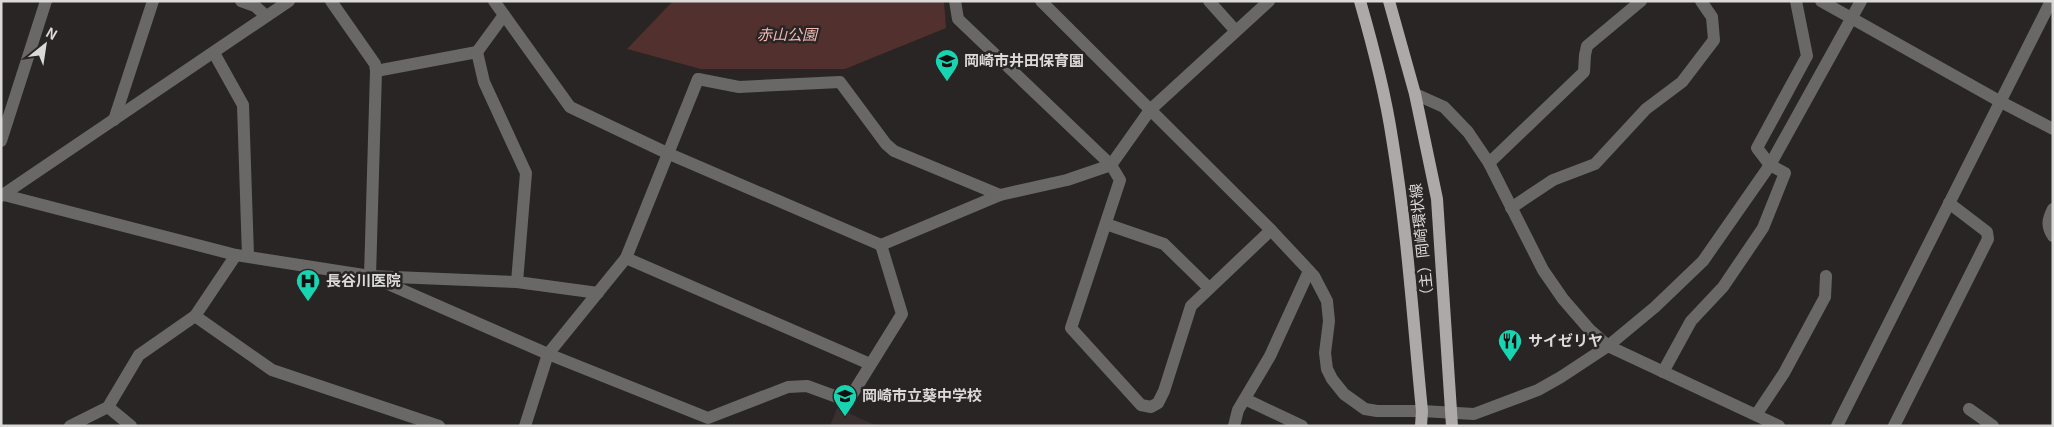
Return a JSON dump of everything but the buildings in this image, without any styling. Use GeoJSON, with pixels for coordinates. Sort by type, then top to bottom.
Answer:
{"type":"FeatureCollection","features":[{"type":"Feature","properties":{"kind":"main road","name":"（主）岡崎環状線"},"geometry":{"type":"LineString","coordinates":[[1360,1],[1375,52],[1392,138],[1405,227],[1422,411],[1421,426]]}},
{"type":"Feature","properties":{"kind":"main road","name":"（主）岡崎環状線"},"geometry":{"type":"LineString","coordinates":[[1389,1],[1415,94],[1437,199],[1452,420]]}},
{"type":"Feature","properties":{"kind":"street"},"geometry":{"type":"LineString","coordinates":[[1,141],[46,1]]}},
{"type":"Feature","properties":{"kind":"street"},"geometry":{"type":"LineString","coordinates":[[114,120],[153,1]]}},
{"type":"Feature","properties":{"kind":"street"},"geometry":{"type":"LineString","coordinates":[[241,1],[256,4],[266,16]]}},
{"type":"Feature","properties":{"kind":"street"},"geometry":{"type":"LineString","coordinates":[[3,195],[289,1]]}},
{"type":"Feature","properties":{"kind":"street"},"geometry":{"type":"LineString","coordinates":[[331,1],[375,64],[376,71],[370,276]]}},
{"type":"Feature","properties":{"kind":"street"},"geometry":{"type":"LineString","coordinates":[[494,1],[570,107],[668,153],[881,244],[1000,195],[1067,180],[1111,165],[1150,110],[1235,30],[1269,1]]}},
{"type":"Feature","properties":{"kind":"street"},"geometry":{"type":"LineString","coordinates":[[956,1],[958,18],[1111,165],[1120,180],[1071,328],[1140,405],[1151,407],[1158,402],[1164,391],[1191,306],[1271,230]]}},
{"type":"Feature","properties":{"kind":"street"},"geometry":{"type":"LineString","coordinates":[[1040,1],[1271,230],[1314,276],[1327,301],[1329,321],[1325,353],[1327,369],[1344,394],[1365,409],[1398,412],[1422,411],[1452,420],[1474,414],[1538,390],[1608,346],[1655,307],[1703,261],[1770,165],[1861,1]]}},
{"type":"Feature","properties":{"kind":"street"},"geometry":{"type":"LineString","coordinates":[[1209,1],[1235,30]]}},
{"type":"Feature","properties":{"kind":"street"},"geometry":{"type":"LineString","coordinates":[[1489,163],[1584,72],[1584,55],[1587,46],[1641,1]]}},
{"type":"Feature","properties":{"kind":"street"},"geometry":{"type":"LineString","coordinates":[[1511,208],[1553,180],[1595,164],[1646,109],[1682,82],[1714,40],[1712,17],[1701,1]]}},
{"type":"Feature","properties":{"kind":"street"},"geometry":{"type":"LineString","coordinates":[[1662,372],[1691,321],[1723,287],[1763,228],[1785,173],[1770,165],[1756,148],[1807,56],[1796,1]]}},
{"type":"Feature","properties":{"kind":"street"},"geometry":{"type":"LineString","coordinates":[[1821,1],[2053,129]]}},
{"type":"Feature","properties":{"kind":"street"},"geometry":{"type":"LineString","coordinates":[[1837,426],[2051,1]]}},
{"type":"Feature","properties":{"kind":"street"},"geometry":{"type":"LineString","coordinates":[[376,71],[477,52],[504,15]]}},
{"type":"Feature","properties":{"kind":"street"},"geometry":{"type":"LineString","coordinates":[[477,52],[484,82],[526,173],[517,282]]}},
{"type":"Feature","properties":{"kind":"street"},"geometry":{"type":"LineString","coordinates":[[70,426],[108,407],[139,355],[195,316],[242,256],[243,105],[214,53]]}},
{"type":"Feature","properties":{"kind":"street"},"geometry":{"type":"LineString","coordinates":[[525,426],[548,354],[626,258],[698,79],[739,87],[840,82],[886,144],[894,151],[1000,195]]}},
{"type":"Feature","properties":{"kind":"street"},"geometry":{"type":"LineString","coordinates":[[1415,94],[1444,106],[1468,132],[1489,163],[1543,270],[1563,299],[1589,329],[1608,346],[1779,426]]}},
{"type":"Feature","properties":{"kind":"street"},"geometry":{"type":"LineString","coordinates":[[3,195],[242,256],[370,276],[517,282],[598,293]]}},
{"type":"Feature","properties":{"kind":"street"},"geometry":{"type":"LineString","coordinates":[[1894,426],[1988,239],[1987,232],[1949,204]]}},
{"type":"Feature","properties":{"kind":"street"},"geometry":{"type":"LineString","coordinates":[[2053,209],[2047,222],[2049,231],[2053,236]]}},
{"type":"Feature","properties":{"kind":"street"},"geometry":{"type":"LineString","coordinates":[[1106,224],[1164,244],[1209,288]]}},
{"type":"Feature","properties":{"kind":"street"},"geometry":{"type":"LineString","coordinates":[[370,276],[707,422],[788,388],[807,386],[848,401],[902,314],[881,244]]}},
{"type":"Feature","properties":{"kind":"street"},"geometry":{"type":"LineString","coordinates":[[626,258],[870,364]]}},
{"type":"Feature","properties":{"kind":"street"},"geometry":{"type":"LineString","coordinates":[[1234,426],[1238,410],[1270,356],[1309,271]]}},
{"type":"Feature","properties":{"kind":"street"},"geometry":{"type":"LineString","coordinates":[[1756,415],[1784,373],[1825,298],[1826,276]]}},
{"type":"Feature","properties":{"kind":"street"},"geometry":{"type":"LineString","coordinates":[[195,316],[272,370],[439,426]]}},
{"type":"Feature","properties":{"kind":"street"},"geometry":{"type":"LineString","coordinates":[[1245,399],[1302,426]]}},
{"type":"Feature","properties":{"kind":"street"},"geometry":{"type":"LineString","coordinates":[[108,407],[131,426]]}},
{"type":"Feature","properties":{"kind":"street"},"geometry":{"type":"LineString","coordinates":[[1969,409],[1993,426]]}},
{"type":"Feature","properties":{"kind":"shaded area","name":"岡崎市立葵中学校"},"geometry":{"type":"Polygon","coordinates":[[[837,408],[877,426],[830,426],[837,408]]]}},
{"type":"Feature","properties":{"kind":"green space","name":"赤山公園"},"geometry":{"type":"Polygon","coordinates":[[[673,1],[944,1],[946,28],[845,69],[701,69],[627,49],[673,1]]]}},
{"type":"Feature","properties":{"kind":"place","name":"岡崎市井田保育園"},"geometry":{"type":"Point","coordinates":[947,82]}},
{"type":"Feature","properties":{"kind":"place","name":"長谷川医院"},"geometry":{"type":"Point","coordinates":[308,302]}},
{"type":"Feature","properties":{"kind":"place","name":"サイゼリヤ"},"geometry":{"type":"Point","coordinates":[1510,362]}},
{"type":"Feature","properties":{"kind":"place","name":"岡崎市立葵中学校"},"geometry":{"type":"Point","coordinates":[845,417]}}]}
